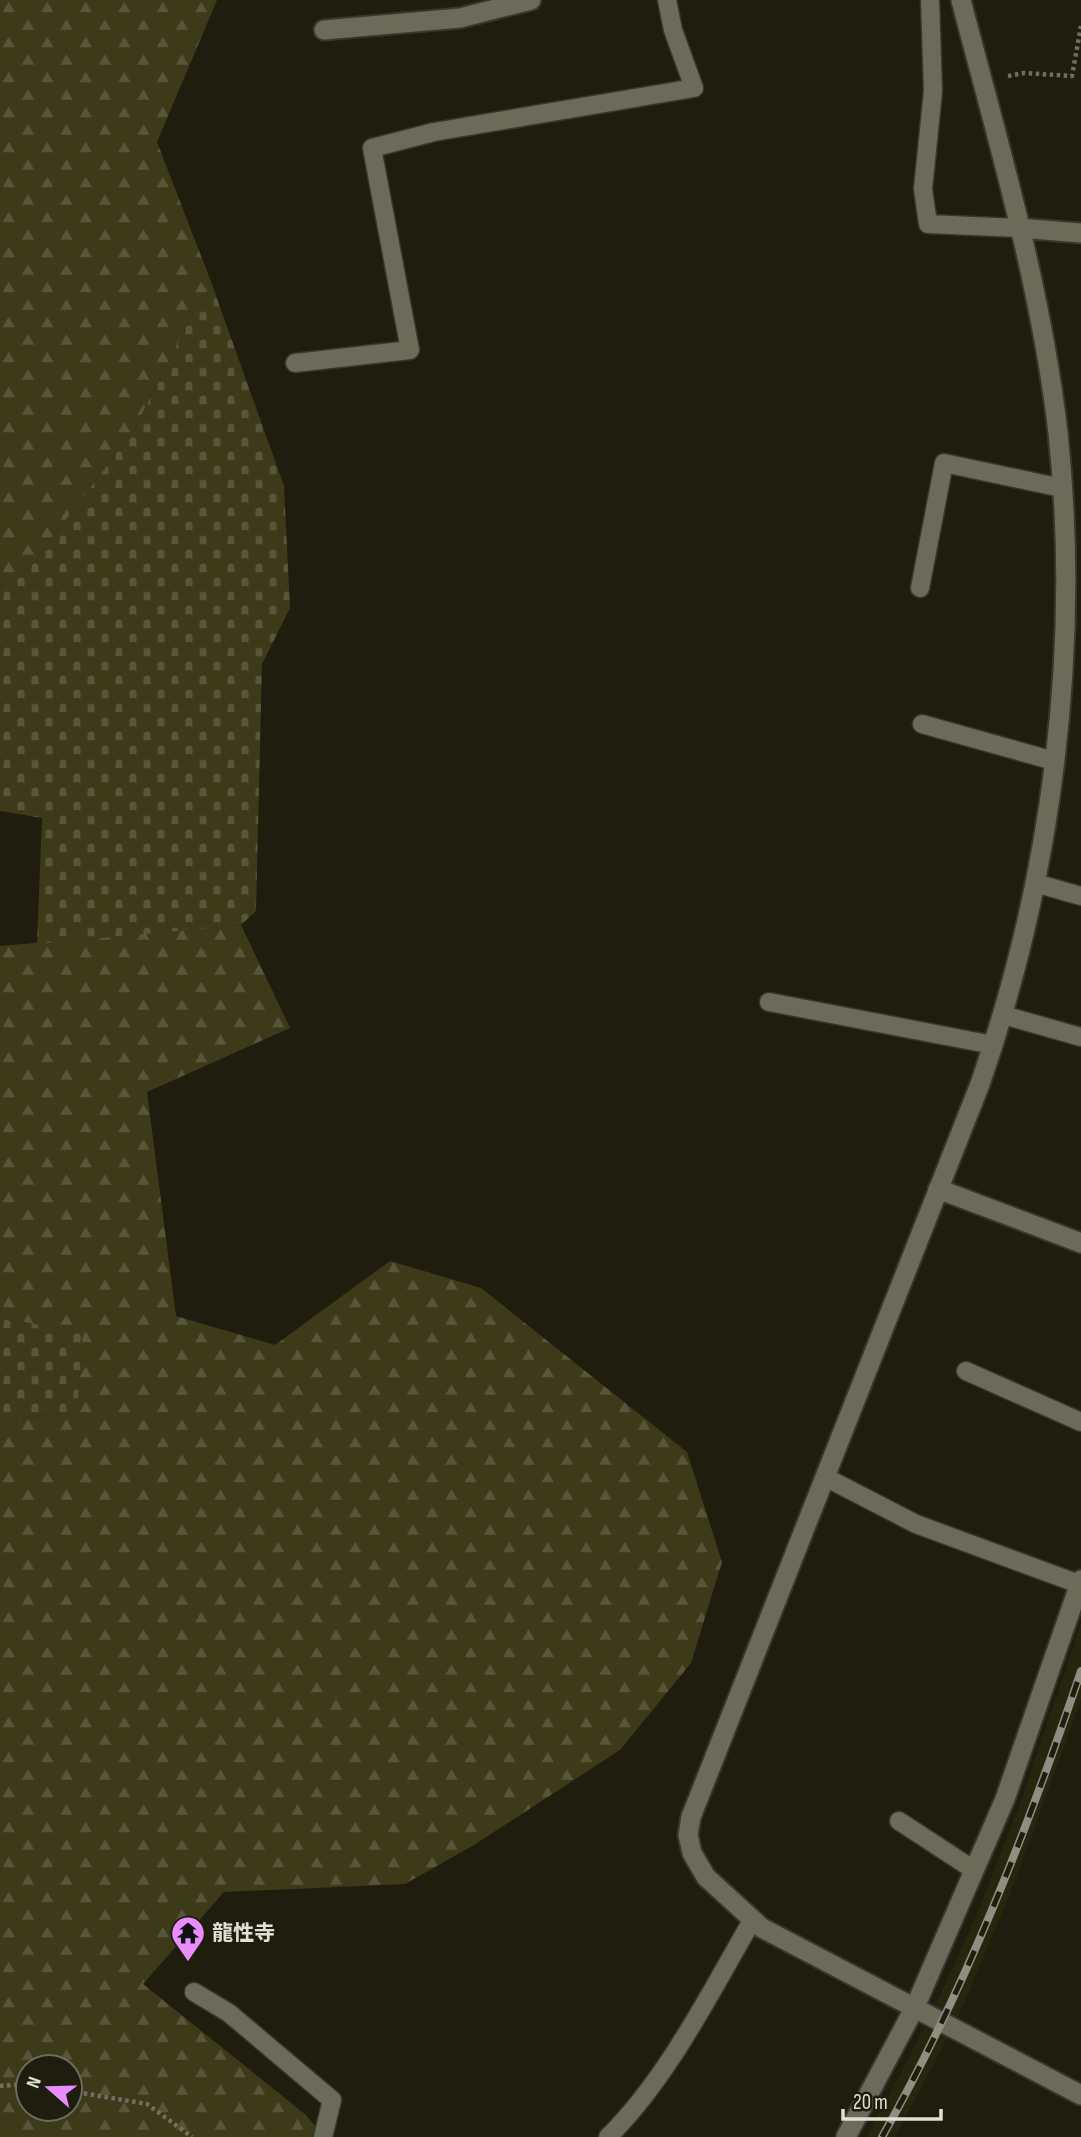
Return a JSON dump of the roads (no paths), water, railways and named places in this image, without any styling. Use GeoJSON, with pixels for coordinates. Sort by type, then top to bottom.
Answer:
{"type":"FeatureCollection","features":[{"type":"Feature","properties":{"kind":"street"},"geometry":{"type":"LineString","coordinates":[[324,30],[460,18],[531,0]]}},
{"type":"Feature","properties":{"kind":"street"},"geometry":{"type":"LineString","coordinates":[[961,0],[1019,229],[1042,335],[1058,433],[1065,532],[1065,644],[1054,761],[1035,883],[1003,1015],[993,1045],[691,1817],[688,1835],[692,1853],[706,1877],[762,1928],[1081,2095]]}},
{"type":"Feature","properties":{"kind":"street"},"geometry":{"type":"LineString","coordinates":[[1019,229],[1081,233]]}},
{"type":"Feature","properties":{"kind":"street"},"geometry":{"type":"LineString","coordinates":[[938,1189],[1081,1243]]}},
{"type":"Feature","properties":{"kind":"street"},"geometry":{"type":"LineString","coordinates":[[846,2137],[915,2007],[1005,1799],[1080,1582]]}},
{"type":"Feature","properties":{"kind":"lane"},"geometry":{"type":"LineString","coordinates":[[295,363],[410,350],[372,148],[434,132],[694,88],[673,30],[667,0]]}},
{"type":"Feature","properties":{"kind":"lane"},"geometry":{"type":"LineString","coordinates":[[930,0],[933,91],[923,189],[928,223],[1019,229]]}},
{"type":"Feature","properties":{"kind":"lane"},"geometry":{"type":"LineString","coordinates":[[920,588],[944,463],[1062,488]]}},
{"type":"Feature","properties":{"kind":"lane"},"geometry":{"type":"LineString","coordinates":[[922,724],[1054,761]]}},
{"type":"Feature","properties":{"kind":"lane"},"geometry":{"type":"LineString","coordinates":[[1035,883],[1081,896]]}},
{"type":"Feature","properties":{"kind":"lane"},"geometry":{"type":"LineString","coordinates":[[769,1002],[993,1045]]}},
{"type":"Feature","properties":{"kind":"lane"},"geometry":{"type":"LineString","coordinates":[[1003,1015],[1081,1037]]}},
{"type":"Feature","properties":{"kind":"lane"},"geometry":{"type":"LineString","coordinates":[[966,1371],[1081,1422]]}},
{"type":"Feature","properties":{"kind":"lane"},"geometry":{"type":"LineString","coordinates":[[825,1477],[916,1524],[1080,1582]]}},
{"type":"Feature","properties":{"kind":"lane"},"geometry":{"type":"LineString","coordinates":[[899,1821],[974,1870]]}},
{"type":"Feature","properties":{"kind":"lane"},"geometry":{"type":"LineString","coordinates":[[608,2137],[625,2120],[685,2034],[753,1919]]}},
{"type":"Feature","properties":{"kind":"lane"},"geometry":{"type":"LineString","coordinates":[[194,1992],[229,2013],[332,2100],[323,2137]]}},
{"type":"Feature","properties":{"kind":"railway"},"geometry":{"type":"LineString","coordinates":[[882,2137],[941,2025],[992,1909],[1039,1791],[1081,1671]]}},
{"type":"Feature","properties":{"kind":"place","name":"龍性寺"},"geometry":{"type":"Point","coordinates":[188,1963]}}]}
